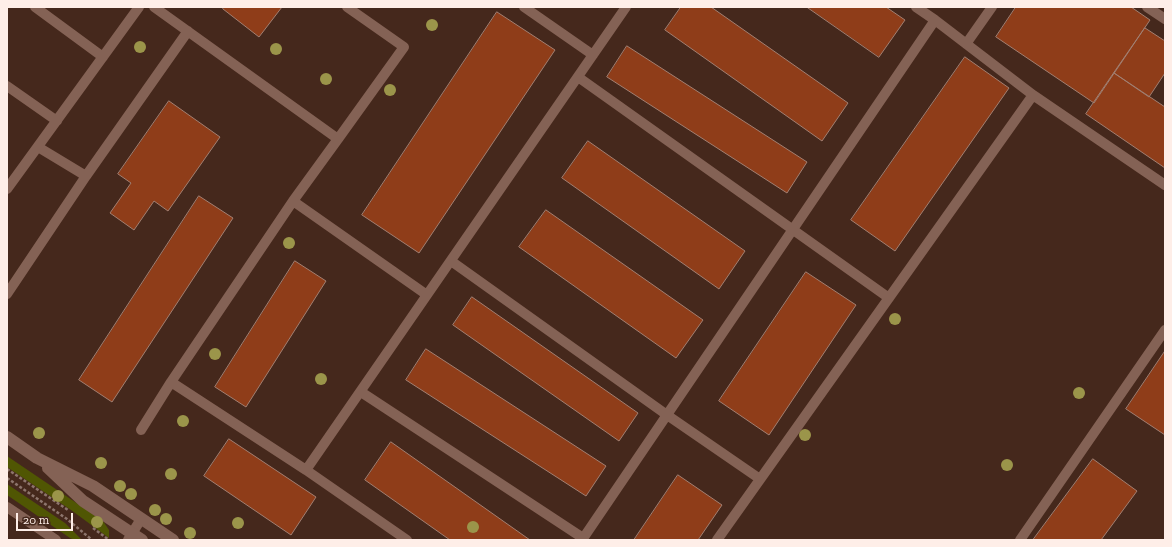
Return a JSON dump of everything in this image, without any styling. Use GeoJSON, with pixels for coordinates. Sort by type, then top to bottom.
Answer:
{"type":"FeatureCollection","features":[{"type":"Feature","properties":{"kind":"street"},"geometry":{"type":"LineString","coordinates":[[7,437],[37,458],[83,501],[134,538]]}},
{"type":"Feature","properties":{"kind":"street"},"geometry":{"type":"LineString","coordinates":[[37,458],[93,486],[173,540]]}},
{"type":"Feature","properties":{"kind":"lane"},"geometry":{"type":"LineString","coordinates":[[35,7],[103,57]]}},
{"type":"Feature","properties":{"kind":"lane"},"geometry":{"type":"LineString","coordinates":[[7,189],[139,7]]}},
{"type":"Feature","properties":{"kind":"lane"},"geometry":{"type":"LineString","coordinates":[[154,7],[338,138]]}},
{"type":"Feature","properties":{"kind":"lane"},"geometry":{"type":"LineString","coordinates":[[140,430],[293,201],[404,47],[347,7]]}},
{"type":"Feature","properties":{"kind":"lane"},"geometry":{"type":"LineString","coordinates":[[524,7],[593,55]]}},
{"type":"Feature","properties":{"kind":"lane"},"geometry":{"type":"LineString","coordinates":[[306,470],[626,7]]}},
{"type":"Feature","properties":{"kind":"lane"},"geometry":{"type":"LineString","coordinates":[[916,7],[1033,95],[1165,185]]}},
{"type":"Feature","properties":{"kind":"lane"},"geometry":{"type":"LineString","coordinates":[[966,44],[992,7]]}},
{"type":"Feature","properties":{"kind":"lane"},"geometry":{"type":"LineString","coordinates":[[1147,7],[1165,19]]}},
{"type":"Feature","properties":{"kind":"lane"},"geometry":{"type":"LineString","coordinates":[[361,392],[582,539],[935,20]]}},
{"type":"Feature","properties":{"kind":"lane"},"geometry":{"type":"LineString","coordinates":[[7,294],[86,176],[188,31]]}},
{"type":"Feature","properties":{"kind":"lane"},"geometry":{"type":"LineString","coordinates":[[578,77],[794,229],[889,298]]}},
{"type":"Feature","properties":{"kind":"lane"},"geometry":{"type":"LineString","coordinates":[[7,86],[57,121]]}},
{"type":"Feature","properties":{"kind":"lane"},"geometry":{"type":"LineString","coordinates":[[717,540],[1033,95]]}},
{"type":"Feature","properties":{"kind":"lane"},"geometry":{"type":"LineString","coordinates":[[38,147],[86,176]]}},
{"type":"Feature","properties":{"kind":"lane"},"geometry":{"type":"LineString","coordinates":[[293,201],[427,295]]}},
{"type":"Feature","properties":{"kind":"lane"},"geometry":{"type":"LineString","coordinates":[[451,261],[667,415],[760,479]]}},
{"type":"Feature","properties":{"kind":"lane"},"geometry":{"type":"LineString","coordinates":[[1020,540],[1165,330]]}},
{"type":"Feature","properties":{"kind":"lane"},"geometry":{"type":"LineString","coordinates":[[171,382],[306,470],[407,540]]}},
{"type":"Feature","properties":{"kind":"lane"},"geometry":{"type":"LineString","coordinates":[[7,508],[56,540]]}},
{"type":"Feature","properties":{"kind":"lane"},"geometry":{"type":"LineString","coordinates":[[134,538],[141,519]]}},
{"type":"Feature","properties":{"kind":"path"},"geometry":{"type":"LineString","coordinates":[[7,469],[70,512]]}},
{"type":"Feature","properties":{"kind":"path"},"geometry":{"type":"LineString","coordinates":[[7,478],[67,519],[92,540]]}},
{"type":"Feature","properties":{"kind":"path"},"geometry":{"type":"LineString","coordinates":[[92,527],[109,540]]}},
{"type":"Feature","properties":{"kind":"green space"},"geometry":{"type":"Polygon","coordinates":[[[7,456],[103,521],[109,530],[109,538],[71,510],[7,467],[7,456]]]}},
{"type":"Feature","properties":{"kind":"green space"},"geometry":{"type":"Polygon","coordinates":[[[7,484],[65,523],[82,540],[70,538],[7,495],[7,484]]]}},
{"type":"Feature","properties":{"kind":"building"},"geometry":{"type":"Polygon","coordinates":[[[224,7],[282,7],[259,37],[223,9],[224,7]]]}},
{"type":"Feature","properties":{"kind":"building"},"geometry":{"type":"Polygon","coordinates":[[[681,7],[711,7],[848,103],[822,141],[665,30],[681,7]]]}},
{"type":"Feature","properties":{"kind":"building"},"geometry":{"type":"Polygon","coordinates":[[[807,7],[886,7],[905,20],[879,57],[807,7]]]}},
{"type":"Feature","properties":{"kind":"building"},"geometry":{"type":"Polygon","coordinates":[[[1016,7],[1131,7],[1150,20],[1094,103],[996,37],[1016,7]]]}},
{"type":"Feature","properties":{"kind":"building"},"geometry":{"type":"Polygon","coordinates":[[[497,12],[555,50],[419,253],[362,215],[497,12]]]}},
{"type":"Feature","properties":{"kind":"building"},"geometry":{"type":"Polygon","coordinates":[[[1145,28],[1165,41],[1165,73],[1149,97],[1114,73],[1145,28]]]}},
{"type":"Feature","properties":{"kind":"building"},"geometry":{"type":"Polygon","coordinates":[[[627,46],[807,162],[787,193],[607,77],[627,46]]]}},
{"type":"Feature","properties":{"kind":"building"},"geometry":{"type":"Polygon","coordinates":[[[965,57],[1009,88],[895,251],[851,220],[965,57]]]}},
{"type":"Feature","properties":{"kind":"building"},"geometry":{"type":"Polygon","coordinates":[[[1114,73],[1165,107],[1165,168],[1086,114],[1114,73]]]}},
{"type":"Feature","properties":{"kind":"building"},"geometry":{"type":"Polygon","coordinates":[[[169,101],[220,137],[168,211],[154,201],[134,230],[110,213],[131,183],[118,174],[169,101]]]}},
{"type":"Feature","properties":{"kind":"building"},"geometry":{"type":"Polygon","coordinates":[[[588,141],[745,251],[719,289],[562,178],[588,141]]]}},
{"type":"Feature","properties":{"kind":"building"},"geometry":{"type":"Polygon","coordinates":[[[199,196],[233,218],[112,402],[79,380],[199,196]]]}},
{"type":"Feature","properties":{"kind":"building"},"geometry":{"type":"Polygon","coordinates":[[[546,210],[703,320],[676,358],[519,247],[546,210]]]}},
{"type":"Feature","properties":{"kind":"building"},"geometry":{"type":"Polygon","coordinates":[[[295,261],[326,281],[246,407],[215,387],[295,261]]]}},
{"type":"Feature","properties":{"kind":"building"},"geometry":{"type":"Polygon","coordinates":[[[806,272],[856,305],[769,435],[719,401],[806,272]]]}},
{"type":"Feature","properties":{"kind":"building"},"geometry":{"type":"Polygon","coordinates":[[[472,297],[638,413],[619,441],[453,325],[472,297]]]}},
{"type":"Feature","properties":{"kind":"building"},"geometry":{"type":"Polygon","coordinates":[[[426,349],[606,466],[586,496],[406,380],[426,349]]]}},
{"type":"Feature","properties":{"kind":"building"},"geometry":{"type":"Polygon","coordinates":[[[1165,351],[1165,435],[1126,409],[1165,351]]]}},
{"type":"Feature","properties":{"kind":"building"},"geometry":{"type":"Polygon","coordinates":[[[229,439],[316,497],[291,535],[204,476],[229,439]]]}},
{"type":"Feature","properties":{"kind":"building"},"geometry":{"type":"Polygon","coordinates":[[[391,442],[530,540],[450,540],[365,480],[391,442]]]}},
{"type":"Feature","properties":{"kind":"building"},"geometry":{"type":"Polygon","coordinates":[[[1093,459],[1137,491],[1101,540],[1033,540],[1093,459]]]}},
{"type":"Feature","properties":{"kind":"building"},"geometry":{"type":"Polygon","coordinates":[[[678,475],[722,505],[698,540],[634,540],[678,475]]]}}]}
